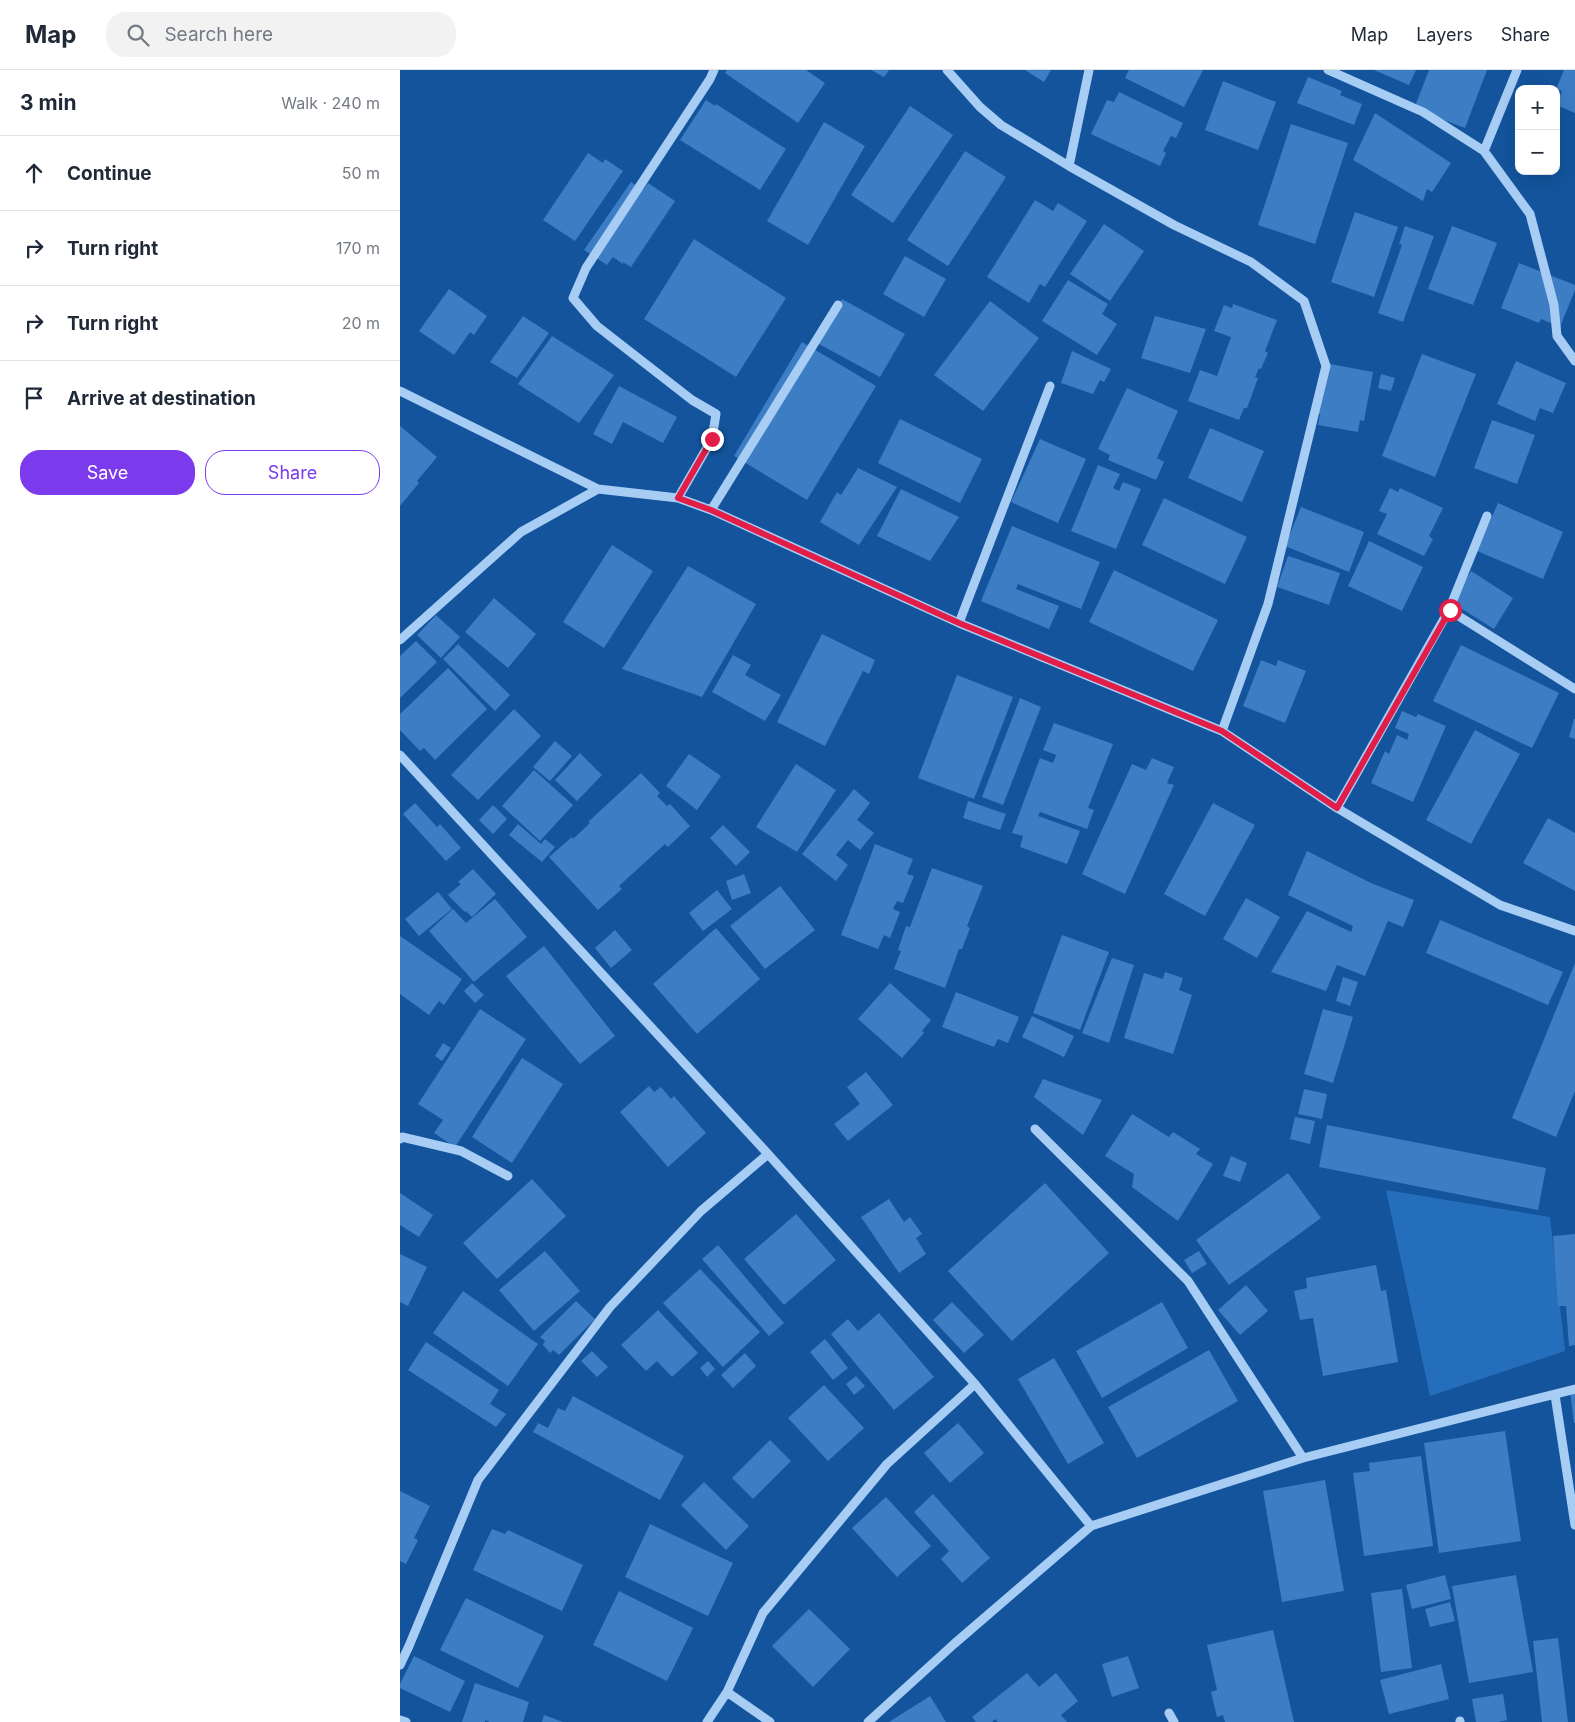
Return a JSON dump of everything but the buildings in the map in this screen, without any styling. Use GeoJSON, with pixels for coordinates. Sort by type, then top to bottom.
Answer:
{"type":"FeatureCollection","features":[{"type":"Feature","properties":{"kind":"street"},"geometry":{"type":"LineString","coordinates":[[678,498],[712,439],[716,414],[692,400],[597,326],[573,298],[586,268],[710,79],[714,70]]}},
{"type":"Feature","properties":{"kind":"street"},"geometry":{"type":"LineString","coordinates":[[947,70],[980,107],[1001,125],[1174,225],[1251,262],[1304,301],[1326,366],[1268,604],[1222,731]]}},
{"type":"Feature","properties":{"kind":"street"},"geometry":{"type":"LineString","coordinates":[[1069,166],[1089,70]]}},
{"type":"Feature","properties":{"kind":"street"},"geometry":{"type":"LineString","coordinates":[[1328,70],[1340,72],[1423,112],[1484,151],[1530,214],[1554,305],[1557,336],[1575,361]]}},
{"type":"Feature","properties":{"kind":"street"},"geometry":{"type":"LineString","coordinates":[[1484,151],[1517,70]]}},
{"type":"Feature","properties":{"kind":"street"},"geometry":{"type":"LineString","coordinates":[[711,510],[838,305]]}},
{"type":"Feature","properties":{"kind":"street"},"geometry":{"type":"LineString","coordinates":[[959,623],[1050,386]]}},
{"type":"Feature","properties":{"kind":"street"},"geometry":{"type":"LineString","coordinates":[[400,391],[598,489],[678,498],[711,510],[959,623],[1222,731],[1337,808],[1500,905],[1575,930]]}},
{"type":"Feature","properties":{"kind":"street"},"geometry":{"type":"LineString","coordinates":[[400,640],[522,532],[598,489]]}},
{"type":"Feature","properties":{"kind":"street"},"geometry":{"type":"LineString","coordinates":[[1337,808],[1450,610],[1487,516]]}},
{"type":"Feature","properties":{"kind":"street"},"geometry":{"type":"LineString","coordinates":[[1450,610],[1575,689]]}},
{"type":"Feature","properties":{"kind":"street"},"geometry":{"type":"LineString","coordinates":[[400,755],[768,1154],[975,1384],[1092,1526]]}},
{"type":"Feature","properties":{"kind":"street"},"geometry":{"type":"LineString","coordinates":[[1035,1129],[1188,1281],[1303,1458]]}},
{"type":"Feature","properties":{"kind":"street"},"geometry":{"type":"LineString","coordinates":[[400,1139],[402,1137],[461,1151],[508,1176]]}},
{"type":"Feature","properties":{"kind":"street"},"geometry":{"type":"LineString","coordinates":[[400,1665],[410,1646],[478,1480],[610,1307],[702,1211],[768,1154]]}},
{"type":"Feature","properties":{"kind":"street"},"geometry":{"type":"LineString","coordinates":[[707,1722],[727,1692],[763,1613],[887,1464],[975,1384]]}},
{"type":"Feature","properties":{"kind":"street"},"geometry":{"type":"LineString","coordinates":[[868,1722],[954,1644],[1092,1526],[1303,1458],[1575,1389]]}},
{"type":"Feature","properties":{"kind":"street"},"geometry":{"type":"LineString","coordinates":[[1555,1395],[1575,1524]]}},
{"type":"Feature","properties":{"kind":"street"},"geometry":{"type":"LineString","coordinates":[[727,1692],[770,1722]]}},
{"type":"Feature","properties":{"kind":"street"},"geometry":{"type":"LineString","coordinates":[[1170,1713],[1174,1722]]}},
{"type":"Feature","properties":{"kind":"street"},"geometry":{"type":"LineString","coordinates":[[400,1720],[406,1722]]}},
{"type":"Feature","properties":{"kind":"shaded area"},"geometry":{"type":"Polygon","coordinates":[[[1386,1190],[1550,1217],[1565,1351],[1430,1396],[1386,1190]]]}},
{"type":"Feature","properties":{"kind":"route"},"geometry":{"type":"LineString","coordinates":[[712,439],[678,498],[711,510],[959,623],[1222,731],[1337,808],[1450,610]]}}]}
